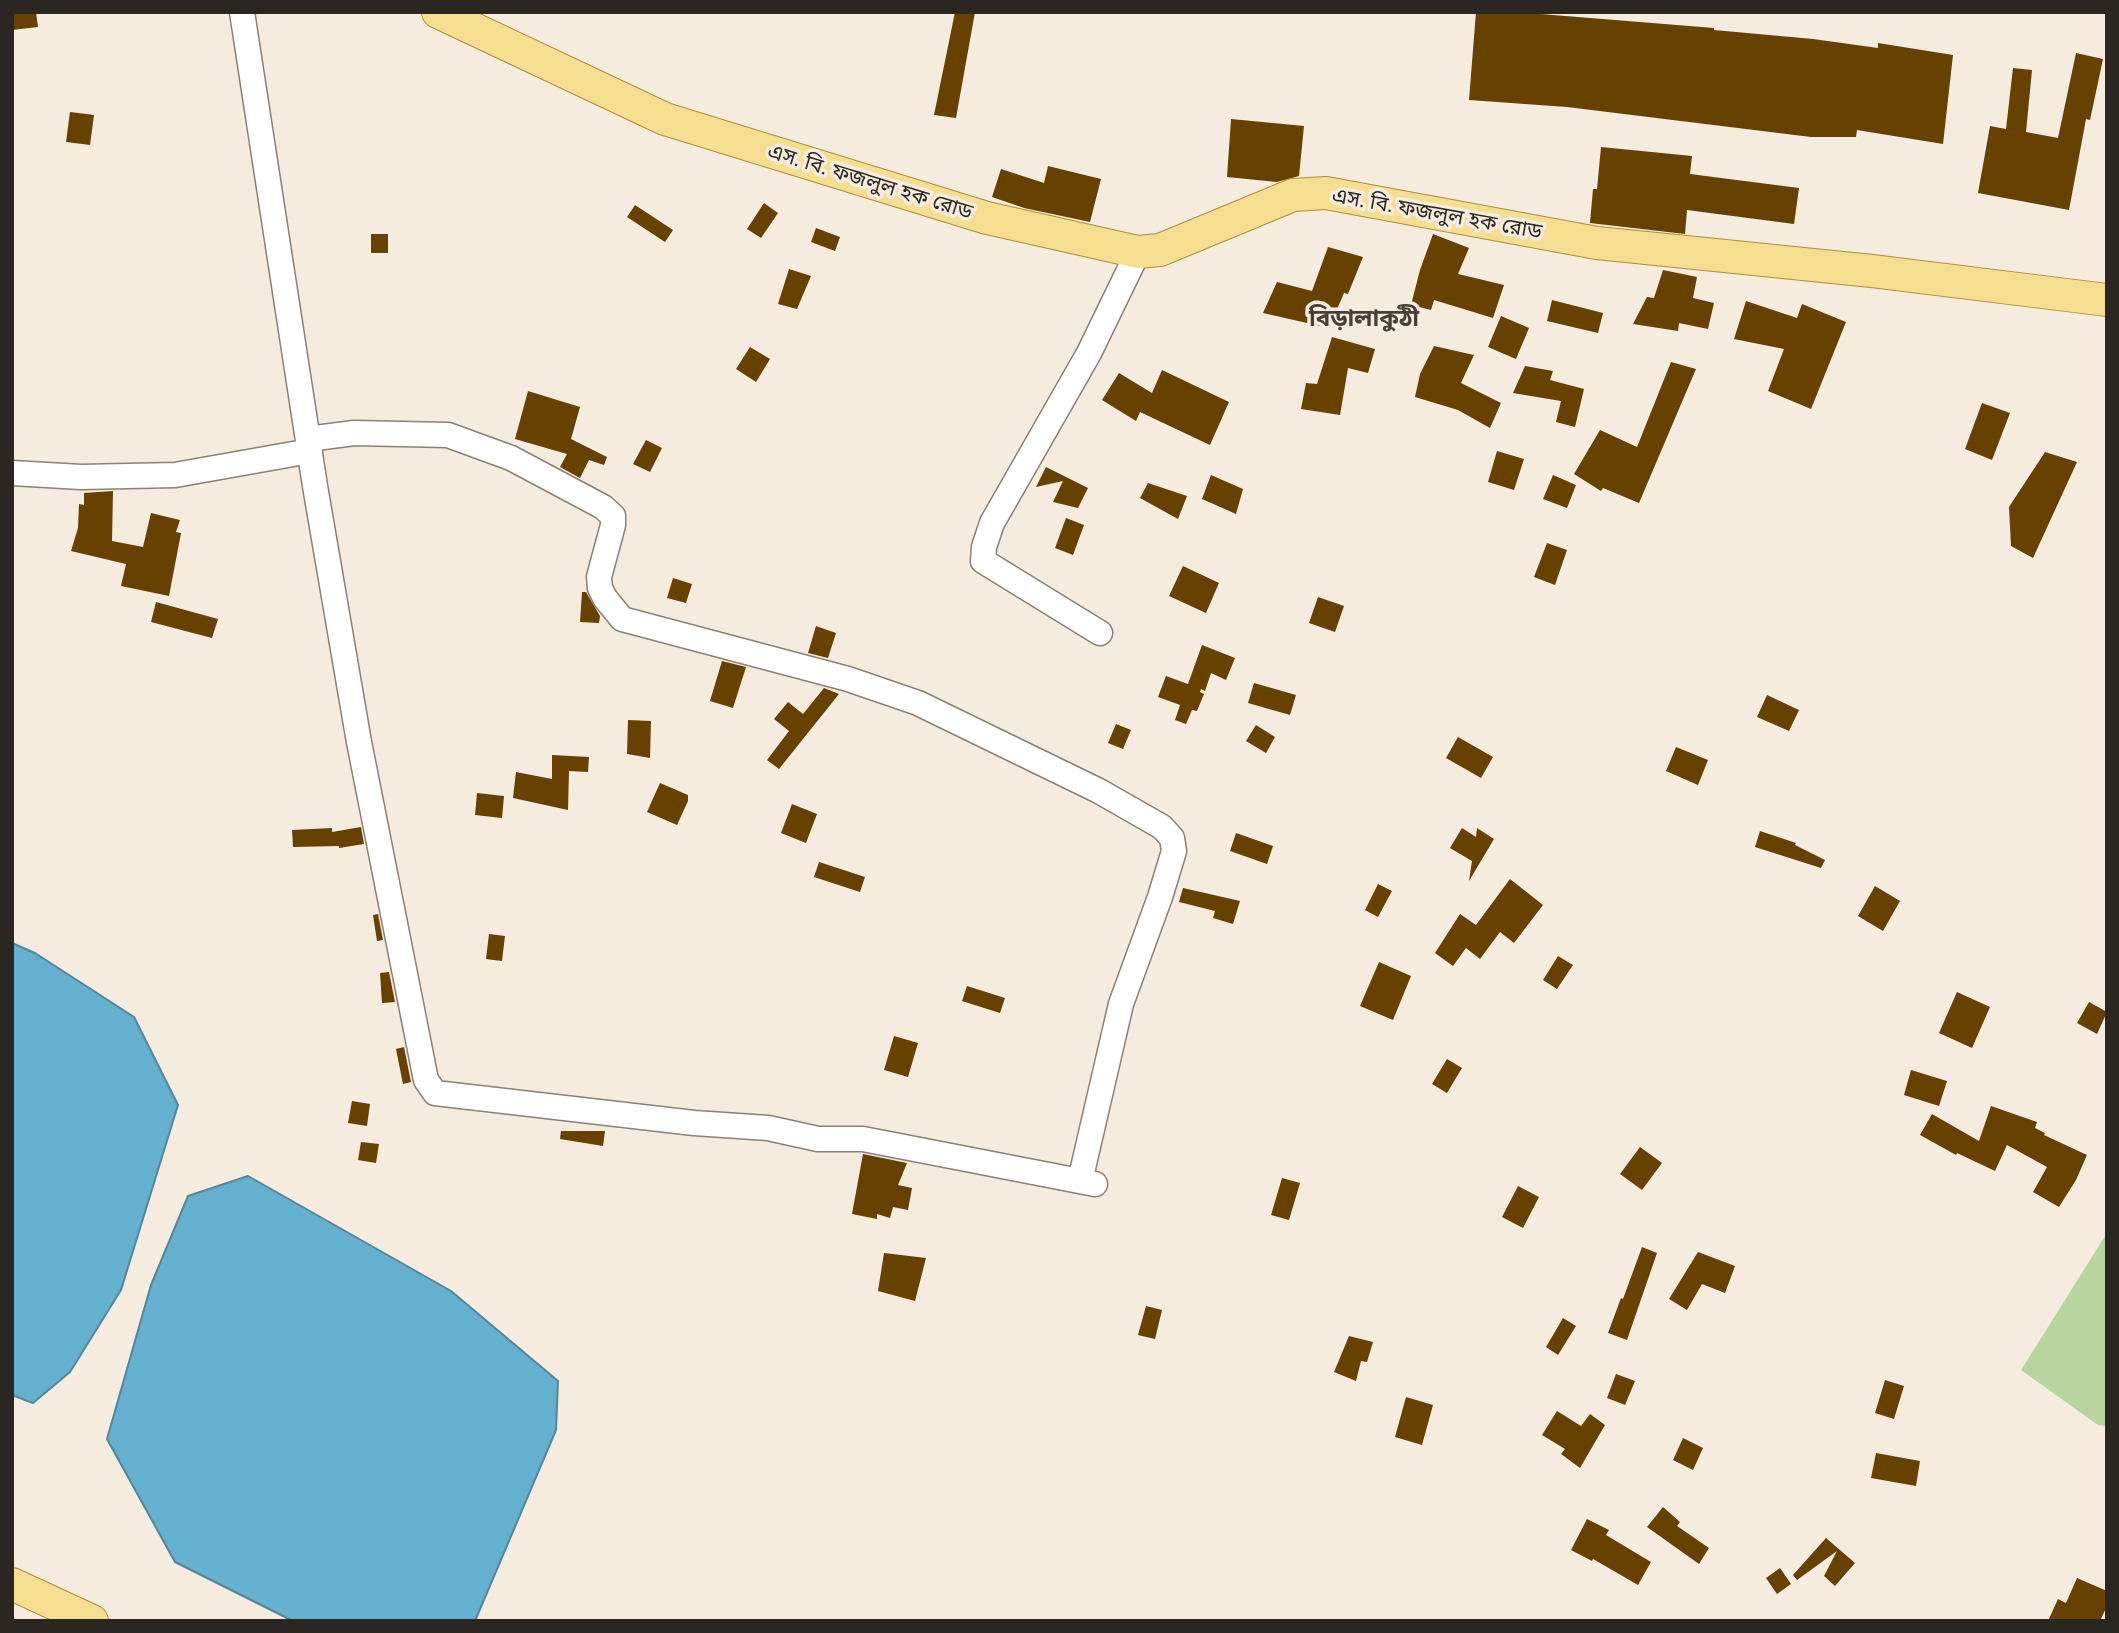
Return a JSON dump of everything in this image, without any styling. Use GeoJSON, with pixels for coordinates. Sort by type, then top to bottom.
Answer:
{"type":"FeatureCollection","features":[{"type":"Feature","properties":{"kind":"main road","name":"এস. বি. ফজলুল হক রোড"},"geometry":{"type":"LineString","coordinates":[[438,12],[666,118],[987,218],[1138,252],[1160,250],[1293,195],[1326,193],[1597,243],[1872,271],[2107,300]]}},
{"type":"Feature","properties":{"kind":"main road"},"geometry":{"type":"LineString","coordinates":[[12,1584],[92,1621]]}},
{"type":"Feature","properties":{"kind":"street"},"geometry":{"type":"LineString","coordinates":[[12,473],[81,477],[174,475],[309,445],[354,433],[448,435],[511,458],[603,507],[613,516],[599,577],[605,598],[622,618],[848,678],[918,703],[1099,791],[1162,827],[1172,838],[1174,851],[1121,1004],[1088,1183],[863,1139],[818,1139],[768,1128],[694,1123],[435,1093],[426,1080],[367,782],[309,445],[242,12]]}},
{"type":"Feature","properties":{"kind":"street"},"geometry":{"type":"LineString","coordinates":[[1100,633],[983,561],[984,547],[992,523],[1089,353],[1138,252]]}},
{"type":"Feature","properties":{"kind":"green space"},"geometry":{"type":"Polygon","coordinates":[[[2107,1233],[2107,1426],[2098,1425],[2021,1370],[2107,1233]]]}},
{"type":"Feature","properties":{"kind":"water"},"geometry":{"type":"Polygon","coordinates":[[[12,943],[35,953],[134,1017],[178,1105],[121,1290],[70,1372],[33,1403],[12,1395],[12,943]]]}},
{"type":"Feature","properties":{"kind":"water"},"geometry":{"type":"Polygon","coordinates":[[[248,1176],[451,1291],[558,1381],[556,1430],[475,1621],[293,1621],[175,1562],[107,1439],[151,1285],[188,1196],[248,1176]]]}},
{"type":"Feature","properties":{"kind":"building"},"geometry":{"type":"Polygon","coordinates":[[[12,12],[36,12],[38,27],[12,30],[12,12]]]}},
{"type":"Feature","properties":{"kind":"building"},"geometry":{"type":"Polygon","coordinates":[[[955,12],[975,12],[956,118],[934,115],[955,12]]]}},
{"type":"Feature","properties":{"kind":"building"},"geometry":{"type":"Polygon","coordinates":[[[1476,12],[1516,12],[1714,28],[1878,48],[1878,43],[1953,55],[1943,144],[1857,130],[1856,137],[1811,137],[1567,107],[1469,100],[1476,12]]]}},
{"type":"Feature","properties":{"kind":"building"},"geometry":{"type":"Polygon","coordinates":[[[2076,53],[2103,59],[2090,120],[2086,119],[2069,210],[1978,193],[1990,126],[2006,129],[2013,68],[2032,70],[2026,132],[2058,138],[2076,53]]]}},
{"type":"Feature","properties":{"kind":"building"},"geometry":{"type":"Polygon","coordinates":[[[70,112],[94,115],[90,145],[66,142],[70,112]]]}},
{"type":"Feature","properties":{"kind":"building"},"geometry":{"type":"Polygon","coordinates":[[[1231,119],[1304,126],[1299,176],[1277,182],[1227,177],[1231,119]]]}},
{"type":"Feature","properties":{"kind":"building"},"geometry":{"type":"Polygon","coordinates":[[[1601,147],[1692,156],[1690,174],[1799,188],[1794,224],[1687,210],[1685,234],[1590,223],[1601,147]]]}},
{"type":"Feature","properties":{"kind":"building"},"geometry":{"type":"Polygon","coordinates":[[[1048,166],[1101,179],[1090,222],[1024,208],[992,197],[1001,169],[1044,183],[1048,166]]]}},
{"type":"Feature","properties":{"kind":"building"},"geometry":{"type":"Polygon","coordinates":[[[764,203],[778,213],[761,238],[747,229],[764,203]]]}},
{"type":"Feature","properties":{"kind":"building"},"geometry":{"type":"Polygon","coordinates":[[[635,205],[673,230],[665,242],[627,217],[635,205]]]}},
{"type":"Feature","properties":{"kind":"building"},"geometry":{"type":"Polygon","coordinates":[[[816,228],[840,237],[835,251],[811,242],[816,228]]]}},
{"type":"Feature","properties":{"kind":"building"},"geometry":{"type":"Polygon","coordinates":[[[371,234],[388,234],[388,253],[371,253],[371,234]]]}},
{"type":"Feature","properties":{"kind":"building"},"geometry":{"type":"Polygon","coordinates":[[[1433,234],[1469,248],[1458,274],[1504,285],[1493,318],[1434,300],[1431,310],[1411,305],[1433,234]]]}},
{"type":"Feature","properties":{"kind":"building"},"geometry":{"type":"Polygon","coordinates":[[[1328,247],[1363,257],[1348,294],[1344,293],[1329,328],[1263,313],[1277,282],[1312,291],[1328,247]]]}},
{"type":"Feature","properties":{"kind":"building"},"geometry":{"type":"Polygon","coordinates":[[[789,269],[811,276],[797,309],[778,304],[789,269]]]}},
{"type":"Feature","properties":{"kind":"building"},"geometry":{"type":"Polygon","coordinates":[[[1663,270],[1697,277],[1693,298],[1714,303],[1708,329],[1679,323],[1678,331],[1633,324],[1647,297],[1654,298],[1663,270]]]}},
{"type":"Feature","properties":{"kind":"building"},"geometry":{"type":"Polygon","coordinates":[[[1552,300],[1603,313],[1598,333],[1547,321],[1552,300]]]}},
{"type":"Feature","properties":{"kind":"building"},"geometry":{"type":"Polygon","coordinates":[[[1746,301],[1797,318],[1802,304],[1846,322],[1811,409],[1768,391],[1784,349],[1734,339],[1746,301]]]}},
{"type":"Feature","properties":{"kind":"building"},"geometry":{"type":"Polygon","coordinates":[[[1501,316],[1529,328],[1516,359],[1488,347],[1501,316]]]}},
{"type":"Feature","properties":{"kind":"building"},"geometry":{"type":"Polygon","coordinates":[[[1332,337],[1375,349],[1368,373],[1348,368],[1340,415],[1301,409],[1306,383],[1317,384],[1332,337]]]}},
{"type":"Feature","properties":{"kind":"building"},"geometry":{"type":"Polygon","coordinates":[[[1434,346],[1474,355],[1461,383],[1501,403],[1490,428],[1458,410],[1415,397],[1420,374],[1434,346]]]}},
{"type":"Feature","properties":{"kind":"building"},"geometry":{"type":"Polygon","coordinates":[[[750,347],[770,359],[756,382],[736,369],[750,347]]]}},
{"type":"Feature","properties":{"kind":"building"},"geometry":{"type":"Polygon","coordinates":[[[1671,362],[1696,369],[1639,503],[1603,488],[1601,491],[1574,474],[1600,430],[1637,447],[1671,362]]]}},
{"type":"Feature","properties":{"kind":"building"},"geometry":{"type":"Polygon","coordinates":[[[1525,366],[1553,371],[1550,380],[1584,389],[1575,427],[1556,422],[1561,401],[1513,393],[1525,366]]]}},
{"type":"Feature","properties":{"kind":"building"},"geometry":{"type":"Polygon","coordinates":[[[1162,370],[1229,402],[1210,445],[1140,412],[1136,421],[1102,400],[1119,373],[1152,393],[1162,370]]]}},
{"type":"Feature","properties":{"kind":"building"},"geometry":{"type":"Polygon","coordinates":[[[528,391],[580,407],[571,439],[607,457],[604,465],[589,460],[580,478],[560,467],[567,454],[515,439],[528,391]]]}},
{"type":"Feature","properties":{"kind":"building"},"geometry":{"type":"Polygon","coordinates":[[[1982,403],[2010,413],[1992,460],[1965,449],[1982,403]]]}},
{"type":"Feature","properties":{"kind":"building"},"geometry":{"type":"Polygon","coordinates":[[[646,440],[662,448],[650,472],[633,464],[646,440]]]}},
{"type":"Feature","properties":{"kind":"building"},"geometry":{"type":"Polygon","coordinates":[[[1497,451],[1524,459],[1514,490],[1488,482],[1497,451]]]}},
{"type":"Feature","properties":{"kind":"building"},"geometry":{"type":"Polygon","coordinates":[[[2045,452],[2077,462],[2033,558],[2011,546],[2009,507],[2045,452]]]}},
{"type":"Feature","properties":{"kind":"building"},"geometry":{"type":"Polygon","coordinates":[[[1046,467],[1088,488],[1078,508],[1053,502],[1063,481],[1036,487],[1046,467]]]}},
{"type":"Feature","properties":{"kind":"building"},"geometry":{"type":"Polygon","coordinates":[[[1211,475],[1243,489],[1236,514],[1202,499],[1211,475]]]}},
{"type":"Feature","properties":{"kind":"building"},"geometry":{"type":"Polygon","coordinates":[[[1553,475],[1576,485],[1567,508],[1543,499],[1553,475]]]}},
{"type":"Feature","properties":{"kind":"building"},"geometry":{"type":"Polygon","coordinates":[[[1148,483],[1187,496],[1178,519],[1140,498],[1148,483]]]}},
{"type":"Feature","properties":{"kind":"building"},"geometry":{"type":"Polygon","coordinates":[[[113,491],[112,541],[143,547],[151,513],[180,520],[176,532],[181,533],[169,596],[121,586],[126,564],[71,551],[78,528],[79,504],[84,505],[84,493],[113,491]]]}},
{"type":"Feature","properties":{"kind":"building"},"geometry":{"type":"Polygon","coordinates":[[[1066,518],[1084,525],[1073,555],[1055,548],[1066,518]]]}},
{"type":"Feature","properties":{"kind":"building"},"geometry":{"type":"Polygon","coordinates":[[[1547,543],[1567,550],[1555,585],[1534,577],[1547,543]]]}},
{"type":"Feature","properties":{"kind":"building"},"geometry":{"type":"Polygon","coordinates":[[[1183,566],[1219,583],[1206,613],[1169,596],[1183,566]]]}},
{"type":"Feature","properties":{"kind":"building"},"geometry":{"type":"Polygon","coordinates":[[[673,578],[692,584],[686,603],[667,598],[673,578]]]}},
{"type":"Feature","properties":{"kind":"building"},"geometry":{"type":"Polygon","coordinates":[[[582,592],[586,592],[600,616],[599,623],[580,622],[582,592]]]}},
{"type":"Feature","properties":{"kind":"building"},"geometry":{"type":"Polygon","coordinates":[[[1318,597],[1344,606],[1335,632],[1309,623],[1318,597]]]}},
{"type":"Feature","properties":{"kind":"building"},"geometry":{"type":"Polygon","coordinates":[[[156,602],[218,619],[212,638],[151,622],[156,602]]]}},
{"type":"Feature","properties":{"kind":"building"},"geometry":{"type":"Polygon","coordinates":[[[816,626],[836,633],[828,658],[808,653],[816,626]]]}},
{"type":"Feature","properties":{"kind":"building"},"geometry":{"type":"Polygon","coordinates":[[[1202,645],[1235,658],[1226,680],[1211,673],[1205,691],[1201,689],[1200,692],[1204,694],[1197,711],[1192,710],[1186,724],[1175,720],[1180,705],[1158,697],[1166,676],[1188,684],[1202,645]]]}},
{"type":"Feature","properties":{"kind":"building"},"geometry":{"type":"Polygon","coordinates":[[[722,661],[746,667],[733,708],[710,701],[722,661]]]}},
{"type":"Feature","properties":{"kind":"building"},"geometry":{"type":"Polygon","coordinates":[[[1254,683],[1296,695],[1290,715],[1248,703],[1254,683]]]}},
{"type":"Feature","properties":{"kind":"building"},"geometry":{"type":"Polygon","coordinates":[[[824,688],[839,694],[779,769],[767,760],[789,731],[774,719],[788,702],[803,714],[824,688]]]}},
{"type":"Feature","properties":{"kind":"building"},"geometry":{"type":"Polygon","coordinates":[[[1767,695],[1799,710],[1789,731],[1757,717],[1767,695]]]}},
{"type":"Feature","properties":{"kind":"building"},"geometry":{"type":"Polygon","coordinates":[[[628,720],[651,721],[650,758],[627,754],[628,720]]]}},
{"type":"Feature","properties":{"kind":"building"},"geometry":{"type":"Polygon","coordinates":[[[1116,724],[1131,730],[1123,749],[1108,743],[1116,724]]]}},
{"type":"Feature","properties":{"kind":"building"},"geometry":{"type":"Polygon","coordinates":[[[1256,725],[1275,737],[1266,753],[1246,741],[1256,725]]]}},
{"type":"Feature","properties":{"kind":"building"},"geometry":{"type":"Polygon","coordinates":[[[1458,737],[1493,757],[1481,778],[1446,758],[1458,737]]]}},
{"type":"Feature","properties":{"kind":"building"},"geometry":{"type":"Polygon","coordinates":[[[1676,747],[1708,760],[1698,785],[1666,771],[1676,747]]]}},
{"type":"Feature","properties":{"kind":"building"},"geometry":{"type":"Polygon","coordinates":[[[552,755],[589,757],[588,772],[569,771],[568,810],[513,798],[516,772],[552,779],[552,755]]]}},
{"type":"Feature","properties":{"kind":"building"},"geometry":{"type":"Polygon","coordinates":[[[660,783],[688,795],[677,825],[647,812],[660,783]]]}},
{"type":"Feature","properties":{"kind":"building"},"geometry":{"type":"Polygon","coordinates":[[[477,793],[504,796],[502,818],[475,815],[477,793]]]}},
{"type":"Feature","properties":{"kind":"building"},"geometry":{"type":"Polygon","coordinates":[[[792,804],[817,814],[806,843],[781,833],[792,804]]]}},
{"type":"Feature","properties":{"kind":"building"},"geometry":{"type":"Polygon","coordinates":[[[361,827],[364,844],[339,848],[293,847],[292,830],[332,828],[332,832],[361,827]]]}},
{"type":"Feature","properties":{"kind":"building"},"geometry":{"type":"Polygon","coordinates":[[[1462,828],[1476,837],[1477,828],[1494,839],[1469,881],[1472,861],[1450,848],[1462,828]]]}},
{"type":"Feature","properties":{"kind":"building"},"geometry":{"type":"Polygon","coordinates":[[[1760,831],[1796,843],[1795,845],[1825,860],[1821,868],[1755,847],[1760,831]]]}},
{"type":"Feature","properties":{"kind":"building"},"geometry":{"type":"Polygon","coordinates":[[[1236,833],[1273,846],[1267,864],[1230,851],[1236,833]]]}},
{"type":"Feature","properties":{"kind":"building"},"geometry":{"type":"Polygon","coordinates":[[[819,862],[865,877],[860,892],[814,877],[819,862]]]}},
{"type":"Feature","properties":{"kind":"building"},"geometry":{"type":"Polygon","coordinates":[[[1510,879],[1543,905],[1514,943],[1500,932],[1480,959],[1466,948],[1453,966],[1435,953],[1460,914],[1476,925],[1510,879]]]}},
{"type":"Feature","properties":{"kind":"building"},"geometry":{"type":"Polygon","coordinates":[[[1378,884],[1392,891],[1378,917],[1365,910],[1378,884]]]}},
{"type":"Feature","properties":{"kind":"building"},"geometry":{"type":"Polygon","coordinates":[[[1875,886],[1900,901],[1883,931],[1858,916],[1875,886]]]}},
{"type":"Feature","properties":{"kind":"building"},"geometry":{"type":"Polygon","coordinates":[[[1183,888],[1240,901],[1233,924],[1213,918],[1215,911],[1179,902],[1183,888]]]}},
{"type":"Feature","properties":{"kind":"building"},"geometry":{"type":"Polygon","coordinates":[[[378,914],[383,940],[377,941],[373,915],[378,914]]]}},
{"type":"Feature","properties":{"kind":"building"},"geometry":{"type":"Polygon","coordinates":[[[489,934],[505,936],[502,961],[486,959],[489,934]]]}},
{"type":"Feature","properties":{"kind":"building"},"geometry":{"type":"Polygon","coordinates":[[[1558,956],[1573,965],[1557,989],[1543,980],[1558,956]]]}},
{"type":"Feature","properties":{"kind":"building"},"geometry":{"type":"Polygon","coordinates":[[[1379,962],[1411,976],[1393,1020],[1360,1006],[1379,962]]]}},
{"type":"Feature","properties":{"kind":"building"},"geometry":{"type":"Polygon","coordinates":[[[389,972],[395,1002],[382,1003],[380,973],[389,972]]]}},
{"type":"Feature","properties":{"kind":"building"},"geometry":{"type":"Polygon","coordinates":[[[967,986],[1005,998],[1000,1013],[962,1001],[967,986]]]}},
{"type":"Feature","properties":{"kind":"building"},"geometry":{"type":"Polygon","coordinates":[[[1957,992],[1990,1007],[1972,1048],[1939,1033],[1957,992]]]}},
{"type":"Feature","properties":{"kind":"building"},"geometry":{"type":"Polygon","coordinates":[[[2089,1002],[2107,1012],[2097,1034],[2077,1023],[2089,1002]]]}},
{"type":"Feature","properties":{"kind":"building"},"geometry":{"type":"Polygon","coordinates":[[[894,1036],[918,1043],[908,1077],[884,1070],[894,1036]]]}},
{"type":"Feature","properties":{"kind":"building"},"geometry":{"type":"Polygon","coordinates":[[[404,1047],[411,1082],[403,1084],[396,1049],[404,1047]]]}},
{"type":"Feature","properties":{"kind":"building"},"geometry":{"type":"Polygon","coordinates":[[[1447,1059],[1462,1068],[1447,1093],[1432,1084],[1447,1059]]]}},
{"type":"Feature","properties":{"kind":"building"},"geometry":{"type":"Polygon","coordinates":[[[1911,1070],[1947,1081],[1939,1106],[1904,1095],[1911,1070]]]}},
{"type":"Feature","properties":{"kind":"building"},"geometry":{"type":"Polygon","coordinates":[[[352,1101],[370,1104],[367,1126],[348,1123],[352,1101]]]}},
{"type":"Feature","properties":{"kind":"building"},"geometry":{"type":"Polygon","coordinates":[[[1991,1106],[2037,1122],[2035,1128],[2045,1133],[2044,1135],[2087,1155],[2076,1180],[2059,1207],[2033,1192],[2047,1167],[2007,1145],[1995,1171],[1957,1153],[1956,1155],[1920,1135],[1932,1114],[1979,1141],[1991,1106]]]}},
{"type":"Feature","properties":{"kind":"building"},"geometry":{"type":"Polygon","coordinates":[[[561,1131],[605,1131],[603,1146],[560,1139],[561,1131]]]}},
{"type":"Feature","properties":{"kind":"building"},"geometry":{"type":"Polygon","coordinates":[[[361,1142],[379,1144],[376,1163],[358,1160],[361,1142]]]}},
{"type":"Feature","properties":{"kind":"building"},"geometry":{"type":"Polygon","coordinates":[[[1640,1147],[1662,1163],[1642,1190],[1620,1174],[1640,1147]]]}},
{"type":"Feature","properties":{"kind":"building"},"geometry":{"type":"Polygon","coordinates":[[[863,1154],[907,1163],[898,1185],[912,1188],[908,1210],[893,1207],[890,1218],[877,1214],[877,1219],[852,1214],[863,1154]]]}},
{"type":"Feature","properties":{"kind":"building"},"geometry":{"type":"Polygon","coordinates":[[[1282,1178],[1300,1183],[1289,1220],[1271,1215],[1282,1178]]]}},
{"type":"Feature","properties":{"kind":"building"},"geometry":{"type":"Polygon","coordinates":[[[1518,1186],[1539,1197],[1523,1228],[1502,1217],[1518,1186]]]}},
{"type":"Feature","properties":{"kind":"building"},"geometry":{"type":"Polygon","coordinates":[[[1642,1247],[1657,1253],[1627,1340],[1608,1333],[1642,1247]]]}},
{"type":"Feature","properties":{"kind":"building"},"geometry":{"type":"Polygon","coordinates":[[[1698,1252],[1735,1266],[1725,1293],[1702,1284],[1687,1310],[1669,1299],[1698,1252]]]}},
{"type":"Feature","properties":{"kind":"building"},"geometry":{"type":"Polygon","coordinates":[[[884,1253],[926,1258],[915,1301],[878,1291],[884,1253]]]}},
{"type":"Feature","properties":{"kind":"building"},"geometry":{"type":"Polygon","coordinates":[[[1146,1306],[1162,1310],[1155,1339],[1138,1335],[1146,1306]]]}},
{"type":"Feature","properties":{"kind":"building"},"geometry":{"type":"Polygon","coordinates":[[[1563,1318],[1576,1326],[1558,1355],[1546,1347],[1563,1318]]]}},
{"type":"Feature","properties":{"kind":"building"},"geometry":{"type":"Polygon","coordinates":[[[1349,1336],[1373,1342],[1367,1362],[1361,1361],[1356,1381],[1334,1372],[1349,1336]]]}},
{"type":"Feature","properties":{"kind":"building"},"geometry":{"type":"Polygon","coordinates":[[[1616,1374],[1635,1381],[1625,1405],[1607,1398],[1616,1374]]]}},
{"type":"Feature","properties":{"kind":"building"},"geometry":{"type":"Polygon","coordinates":[[[1885,1380],[1904,1386],[1894,1419],[1875,1413],[1885,1380]]]}},
{"type":"Feature","properties":{"kind":"building"},"geometry":{"type":"Polygon","coordinates":[[[1406,1397],[1433,1405],[1422,1445],[1395,1437],[1406,1397]]]}},
{"type":"Feature","properties":{"kind":"building"},"geometry":{"type":"Polygon","coordinates":[[[1557,1411],[1581,1426],[1590,1414],[1605,1425],[1580,1468],[1561,1454],[1565,1449],[1542,1435],[1557,1411]]]}},
{"type":"Feature","properties":{"kind":"building"},"geometry":{"type":"Polygon","coordinates":[[[1683,1438],[1703,1448],[1693,1470],[1673,1460],[1683,1438]]]}},
{"type":"Feature","properties":{"kind":"building"},"geometry":{"type":"Polygon","coordinates":[[[1876,1453],[1920,1461],[1916,1486],[1871,1478],[1876,1453]]]}},
{"type":"Feature","properties":{"kind":"building"},"geometry":{"type":"Polygon","coordinates":[[[1663,1507],[1680,1522],[1677,1526],[1709,1548],[1699,1564],[1647,1527],[1663,1507]]]}},
{"type":"Feature","properties":{"kind":"building"},"geometry":{"type":"Polygon","coordinates":[[[1587,1519],[1609,1530],[1606,1535],[1651,1562],[1638,1585],[1593,1559],[1592,1561],[1571,1550],[1587,1519]]]}},
{"type":"Feature","properties":{"kind":"building"},"geometry":{"type":"Polygon","coordinates":[[[1826,1538],[1855,1563],[1835,1586],[1824,1576],[1837,1551],[1797,1580],[1793,1575],[1826,1538]]]}},
{"type":"Feature","properties":{"kind":"building"},"geometry":{"type":"Polygon","coordinates":[[[1780,1568],[1791,1584],[1777,1594],[1766,1578],[1780,1568]]]}},
{"type":"Feature","properties":{"kind":"building"},"geometry":{"type":"Polygon","coordinates":[[[2077,1578],[2107,1591],[2107,1606],[2100,1621],[2048,1621],[2058,1599],[2066,1603],[2077,1578]]]}},
{"type":"Feature","properties":{"kind":"district","name":"বিড়ালাকুঠী"},"geometry":{"type":"Point","coordinates":[1364,319]}}]}
